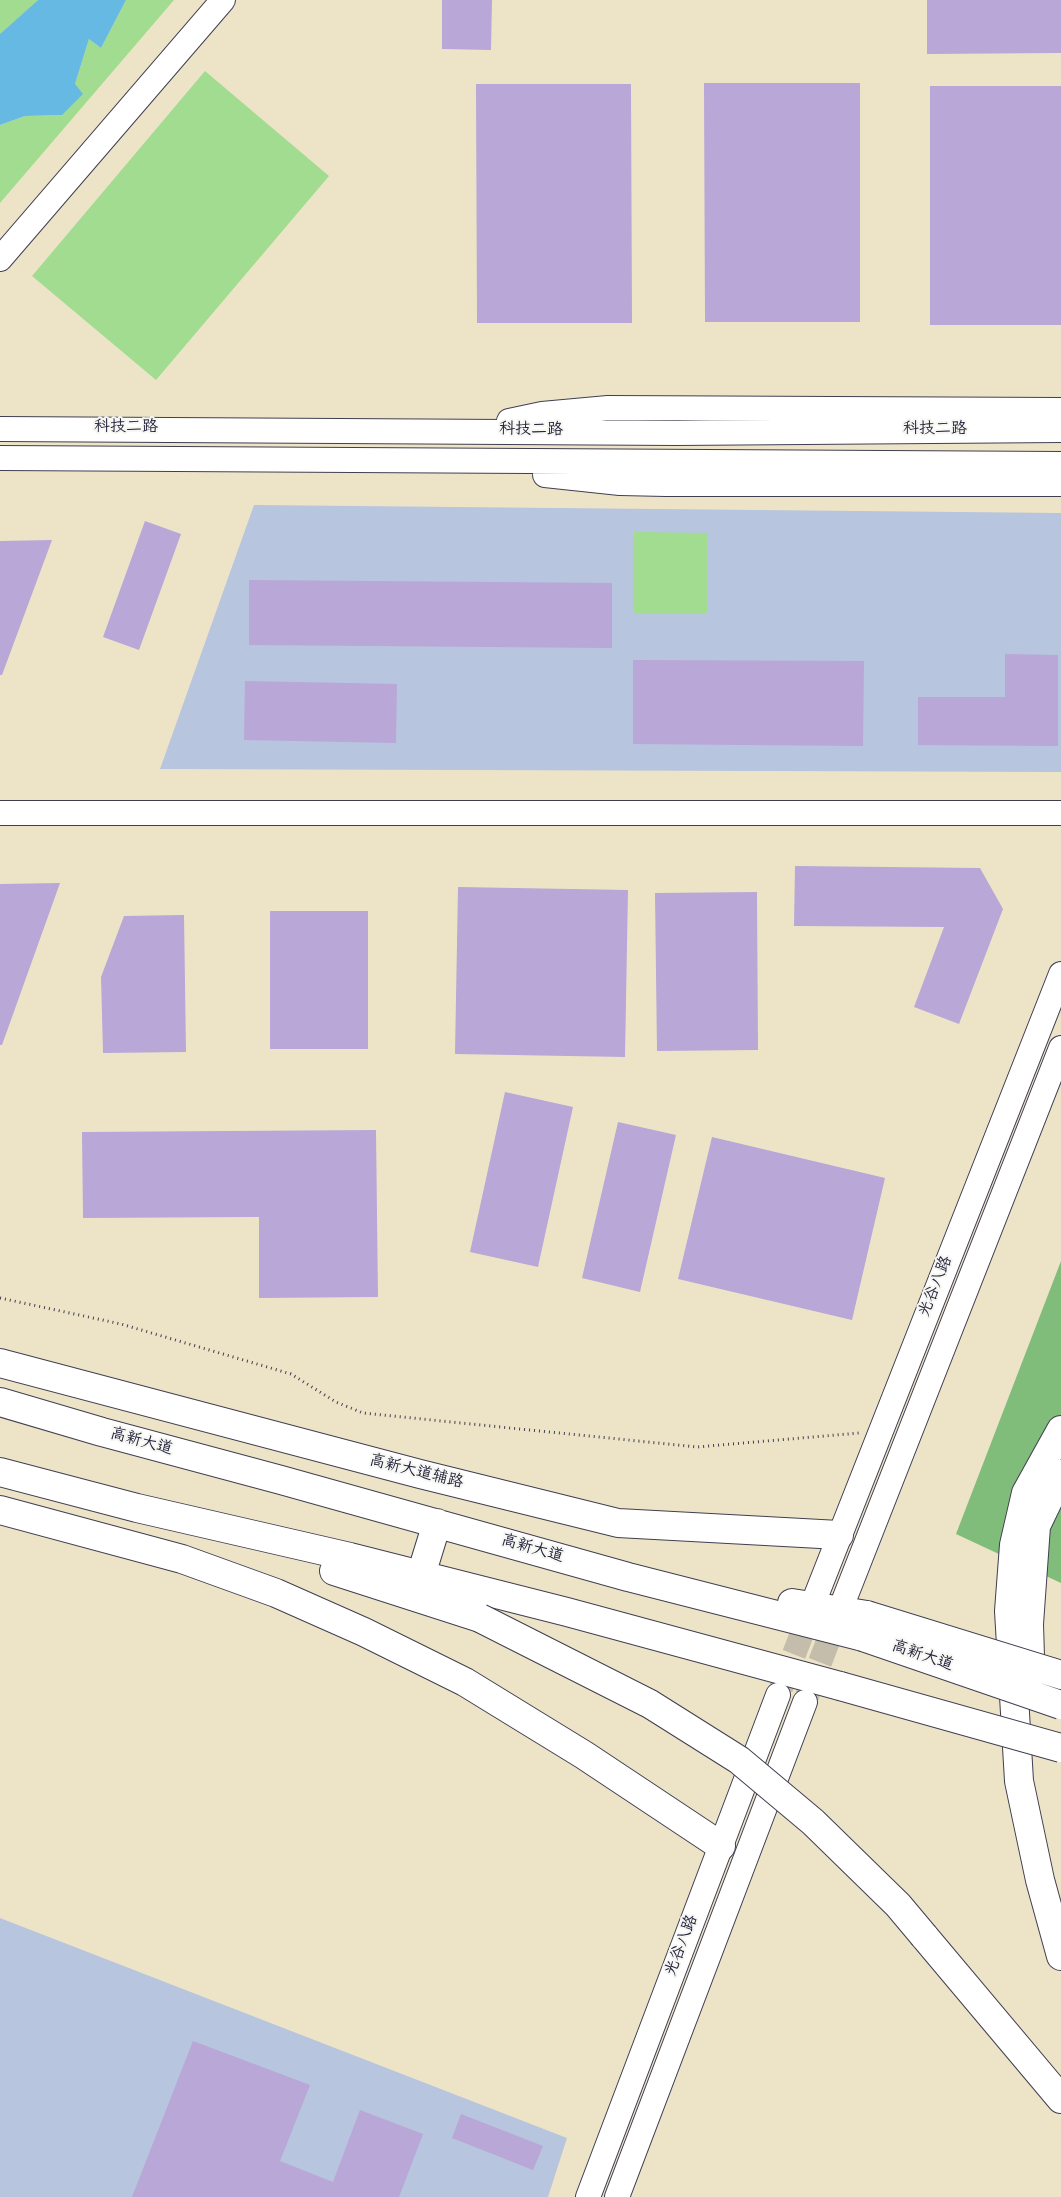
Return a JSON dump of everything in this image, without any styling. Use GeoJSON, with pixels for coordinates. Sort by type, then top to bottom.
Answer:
{"type":"FeatureCollection","features":[{"type":"Feature","properties":{"kind":"main road","name":"高新大道辅路"},"geometry":{"type":"LineString","coordinates":[[0,1363],[420,1474],[618,1523],[840,1535]]}},
{"type":"Feature","properties":{"kind":"main road","name":"高新大道"},"geometry":{"type":"LineString","coordinates":[[0,1402],[102,1432],[628,1577],[865,1626],[1061,1705]]}},
{"type":"Feature","properties":{"kind":"main road"},"geometry":{"type":"LineString","coordinates":[[1061,1430],[1026,1493],[1014,1546],[1009,1611],[1019,1781],[1040,1880],[1061,1956]]}},
{"type":"Feature","properties":{"kind":"main road"},"geometry":{"type":"LineString","coordinates":[[11,1474],[137,1508],[422,1575],[567,1612],[1061,1748]]}},
{"type":"Feature","properties":{"kind":"main road"},"geometry":{"type":"LineString","coordinates":[[11,1474],[415,1596],[480,1618],[650,1704],[739,1760],[813,1822],[898,1906],[1061,2099]]}},
{"type":"Feature","properties":{"kind":"main road"},"geometry":{"type":"LineString","coordinates":[[1061,1474],[1036,1526],[1029,1624],[1034,1772],[1061,1890]]}},
{"type":"Feature","properties":{"kind":"main road"},"geometry":{"type":"LineString","coordinates":[[0,1510],[182,1559],[276,1593],[364,1632],[465,1682],[584,1755],[721,1846]]}},
{"type":"Feature","properties":{"kind":"main road"},"geometry":{"type":"LineString","coordinates":[[422,1575],[437,1523]]}},
{"type":"Feature","properties":{"kind":"main road"},"geometry":{"type":"LineString","coordinates":[[865,1626],[1061,1675]]}},
{"type":"Feature","properties":{"kind":"street"},"geometry":{"type":"LineString","coordinates":[[0,260],[223,0]]}},
{"type":"Feature","properties":{"kind":"street"},"geometry":{"type":"LineString","coordinates":[[468,430],[542,414],[608,408],[1061,410]]}},
{"type":"Feature","properties":{"kind":"street","name":"科技二路"},"geometry":{"type":"LineString","coordinates":[[0,429],[468,430],[677,433],[1061,430]]}},
{"type":"Feature","properties":{"kind":"street","name":"科技二路"},"geometry":{"type":"LineString","coordinates":[[0,458],[1061,464]]}},
{"type":"Feature","properties":{"kind":"street"},"geometry":{"type":"LineString","coordinates":[[469,462],[553,477],[620,483],[1061,484]]}},
{"type":"Feature","properties":{"kind":"street"},"geometry":{"type":"LineString","coordinates":[[0,814],[1061,813]]}},
{"type":"Feature","properties":{"kind":"street","name":"光谷八路"},"geometry":{"type":"LineString","coordinates":[[814,1601],[1061,974]]}},
{"type":"Feature","properties":{"kind":"street","name":"光谷八路"},"geometry":{"type":"LineString","coordinates":[[844,1600],[1061,1048]]}},
{"type":"Feature","properties":{"kind":"street","name":"光谷八路"},"geometry":{"type":"LineString","coordinates":[[588,2197],[778,1695]]}},
{"type":"Feature","properties":{"kind":"street","name":"光谷八路"},"geometry":{"type":"LineString","coordinates":[[617,2197],[805,1702]]}},
{"type":"Feature","properties":{"kind":"path"},"geometry":{"type":"LineString","coordinates":[[0,1298],[120,1324],[291,1374],[336,1402],[363,1413],[697,1448],[880,1431]]}},
{"type":"Feature","properties":{"kind":"shaded area"},"geometry":{"type":"Polygon","coordinates":[[[254,505],[1061,513],[1061,772],[160,769],[254,505]]]}},
{"type":"Feature","properties":{"kind":"shaded area"},"geometry":{"type":"Polygon","coordinates":[[[0,1918],[567,2138],[548,2197],[0,2197],[0,1918]]]}},
{"type":"Feature","properties":{"kind":"green space"},"geometry":{"type":"Polygon","coordinates":[[[0,0],[38,0],[0,34],[0,0]]]}},
{"type":"Feature","properties":{"kind":"green space"},"geometry":{"type":"Polygon","coordinates":[[[126,0],[174,0],[0,203],[0,125],[25,116],[62,115],[75,84],[89,39],[101,48],[126,0]]]}},
{"type":"Feature","properties":{"kind":"green space"},"geometry":{"type":"Polygon","coordinates":[[[205,71],[329,176],[156,380],[32,276],[205,71]]]}},
{"type":"Feature","properties":{"kind":"green space"},"geometry":{"type":"Polygon","coordinates":[[[634,532],[707,533],[707,613],[634,613],[634,532]]]}},
{"type":"Feature","properties":{"kind":"green space"},"geometry":{"type":"Polygon","coordinates":[[[1061,1261],[1061,1583],[956,1534],[1061,1261]]]}},
{"type":"Feature","properties":{"kind":"water"},"geometry":{"type":"Polygon","coordinates":[[[38,0],[126,0],[101,48],[89,39],[75,84],[83,94],[62,115],[25,116],[0,125],[0,34],[38,0]]]}},
{"type":"Feature","properties":{"kind":"building"},"geometry":{"type":"Polygon","coordinates":[[[442,0],[492,0],[491,50],[442,49],[442,0]]]}},
{"type":"Feature","properties":{"kind":"building"},"geometry":{"type":"Polygon","coordinates":[[[927,0],[1061,0],[1061,53],[927,54],[927,0]]]}},
{"type":"Feature","properties":{"kind":"building"},"geometry":{"type":"Polygon","coordinates":[[[704,83],[860,83],[860,322],[705,322],[704,83]]]}},
{"type":"Feature","properties":{"kind":"building"},"geometry":{"type":"Polygon","coordinates":[[[476,84],[631,84],[632,323],[477,323],[476,84]]]}},
{"type":"Feature","properties":{"kind":"building"},"geometry":{"type":"Polygon","coordinates":[[[930,86],[1061,86],[1061,325],[930,325],[930,86]]]}},
{"type":"Feature","properties":{"kind":"building"},"geometry":{"type":"Polygon","coordinates":[[[145,521],[181,534],[139,650],[103,637],[145,521]]]}},
{"type":"Feature","properties":{"kind":"building"},"geometry":{"type":"Polygon","coordinates":[[[52,540],[2,675],[0,675],[0,541],[52,540]]]}},
{"type":"Feature","properties":{"kind":"building"},"geometry":{"type":"Polygon","coordinates":[[[249,580],[612,583],[612,648],[249,645],[249,580]]]}},
{"type":"Feature","properties":{"kind":"building"},"geometry":{"type":"Polygon","coordinates":[[[1005,654],[1058,655],[1058,746],[918,745],[918,697],[1005,697],[1005,654]]]}},
{"type":"Feature","properties":{"kind":"building"},"geometry":{"type":"Polygon","coordinates":[[[633,660],[864,661],[863,746],[633,744],[633,660]]]}},
{"type":"Feature","properties":{"kind":"building"},"geometry":{"type":"Polygon","coordinates":[[[245,681],[397,684],[396,743],[244,740],[245,681]]]}},
{"type":"Feature","properties":{"kind":"building"},"geometry":{"type":"Polygon","coordinates":[[[795,866],[980,868],[1003,909],[959,1024],[914,1007],[944,927],[794,926],[795,866]]]}},
{"type":"Feature","properties":{"kind":"building"},"geometry":{"type":"Polygon","coordinates":[[[60,883],[2,1045],[0,1045],[0,884],[60,883]]]}},
{"type":"Feature","properties":{"kind":"building"},"geometry":{"type":"Polygon","coordinates":[[[458,887],[628,890],[625,1057],[455,1054],[458,887]]]}},
{"type":"Feature","properties":{"kind":"building"},"geometry":{"type":"Polygon","coordinates":[[[757,892],[758,1050],[657,1051],[655,893],[757,892]]]}},
{"type":"Feature","properties":{"kind":"building"},"geometry":{"type":"Polygon","coordinates":[[[270,911],[368,911],[368,1049],[270,1049],[270,911]]]}},
{"type":"Feature","properties":{"kind":"building"},"geometry":{"type":"Polygon","coordinates":[[[184,915],[186,1052],[103,1053],[101,977],[124,916],[184,915]]]}},
{"type":"Feature","properties":{"kind":"building"},"geometry":{"type":"Polygon","coordinates":[[[505,1092],[573,1107],[538,1267],[470,1252],[505,1092]]]}},
{"type":"Feature","properties":{"kind":"building"},"geometry":{"type":"Polygon","coordinates":[[[618,1122],[676,1135],[640,1292],[582,1278],[618,1122]]]}},
{"type":"Feature","properties":{"kind":"building"},"geometry":{"type":"Polygon","coordinates":[[[376,1130],[378,1297],[259,1298],[259,1217],[83,1218],[82,1132],[376,1130]]]}},
{"type":"Feature","properties":{"kind":"building"},"geometry":{"type":"Polygon","coordinates":[[[712,1137],[885,1178],[852,1320],[678,1279],[712,1137]]]}},
{"type":"Feature","properties":{"kind":"building"},"geometry":{"type":"Polygon","coordinates":[[[193,2041],[310,2085],[280,2161],[333,2182],[360,2110],[423,2134],[399,2197],[132,2197],[193,2041]]]}},
{"type":"Feature","properties":{"kind":"building"},"geometry":{"type":"Polygon","coordinates":[[[461,2114],[543,2146],[533,2170],[452,2138],[461,2114]]]}},
{"type":"Feature","properties":{"kind":"tunnel"},"geometry":{"type":"LineString","coordinates":[[781,1688],[813,1605]]}},
{"type":"Feature","properties":{"kind":"tunnel"},"geometry":{"type":"LineString","coordinates":[[807,1696],[839,1613]]}}]}
